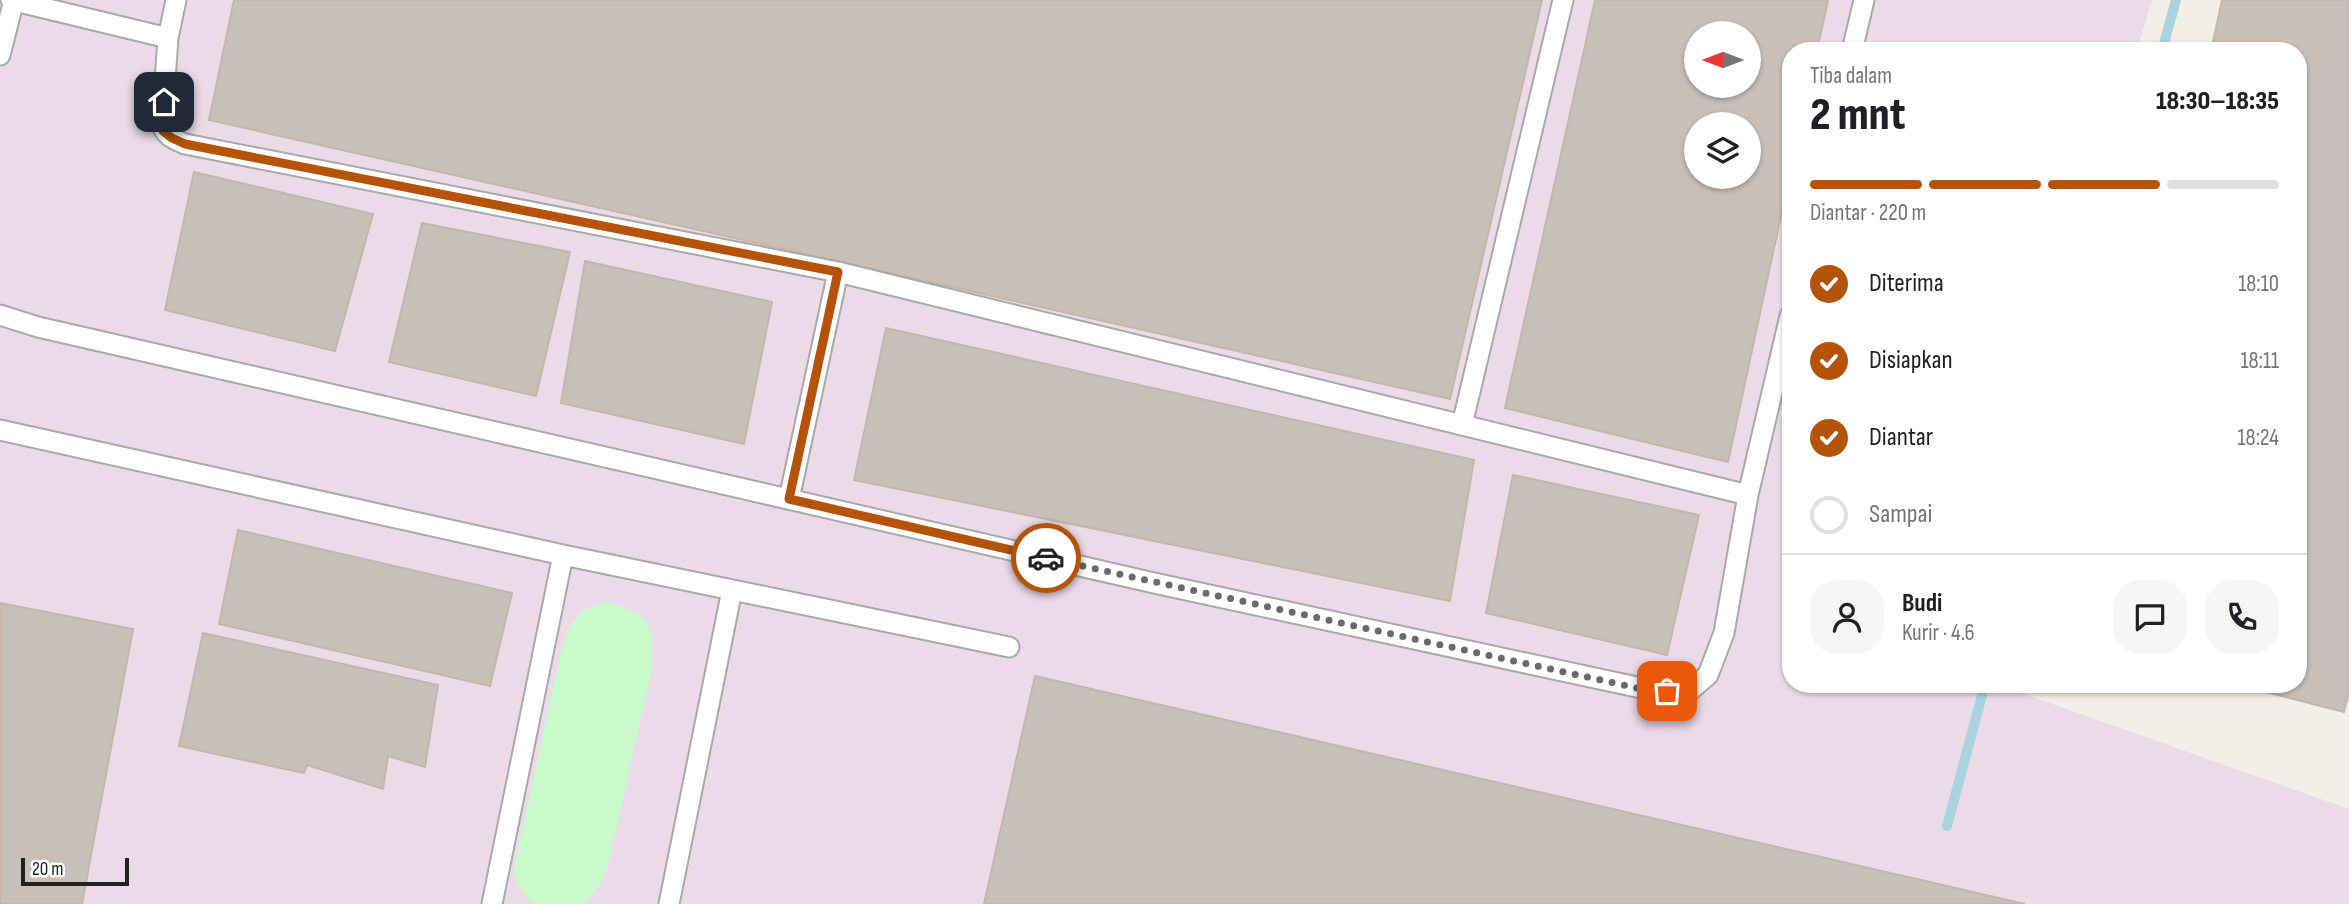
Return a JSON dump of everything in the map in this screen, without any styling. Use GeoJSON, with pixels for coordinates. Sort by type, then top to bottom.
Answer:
{"type":"FeatureCollection","features":[{"type":"Feature","properties":{"kind":"lane"},"geometry":{"type":"LineString","coordinates":[[0,55],[12,0],[168,38]]}},
{"type":"Feature","properties":{"kind":"lane"},"geometry":{"type":"LineString","coordinates":[[176,0],[168,38],[162,123],[163,131],[185,144],[838,272],[1748,495]]}},
{"type":"Feature","properties":{"kind":"lane"},"geometry":{"type":"LineString","coordinates":[[1462,425],[1563,0]]}},
{"type":"Feature","properties":{"kind":"lane"},"geometry":{"type":"LineString","coordinates":[[1854,42],[1864,0]]}},
{"type":"Feature","properties":{"kind":"lane"},"geometry":{"type":"LineString","coordinates":[[789,499],[838,272]]}},
{"type":"Feature","properties":{"kind":"lane"},"geometry":{"type":"LineString","coordinates":[[0,315],[38,327],[1154,583],[1646,690],[1687,692],[1708,675],[1724,633],[1748,495],[1782,350]]}},
{"type":"Feature","properties":{"kind":"lane"},"geometry":{"type":"LineString","coordinates":[[0,430],[563,555],[1009,647]]}},
{"type":"Feature","properties":{"kind":"lane"},"geometry":{"type":"LineString","coordinates":[[492,904],[563,555]]}},
{"type":"Feature","properties":{"kind":"lane"},"geometry":{"type":"LineString","coordinates":[[669,904],[732,590]]}},
{"type":"Feature","properties":{"kind":"shaded area"},"geometry":{"type":"Polygon","coordinates":[[[0,0],[2152,0],[2140,42],[1782,42],[1782,693],[2021,693],[2349,809],[2349,904],[0,904],[0,0]]]}},
{"type":"Feature","properties":{"kind":"green space"},"geometry":{"type":"Polygon","coordinates":[[[598,604],[617,604],[640,615],[646,621],[651,636],[651,673],[607,870],[598,888],[584,904],[536,904],[526,897],[518,884],[514,869],[562,647],[570,626],[582,610],[598,604]]]}},
{"type":"Feature","properties":{"kind":"building"},"geometry":{"type":"Polygon","coordinates":[[[234,0],[1542,0],[1450,399],[209,120],[234,0]]]}},
{"type":"Feature","properties":{"kind":"building"},"geometry":{"type":"Polygon","coordinates":[[[1595,0],[1828,0],[1819,42],[1782,42],[1782,211],[1728,462],[1505,408],[1595,0]]]}},
{"type":"Feature","properties":{"kind":"building"},"geometry":{"type":"Polygon","coordinates":[[[2222,0],[2349,0],[2349,692],[2344,712],[2270,693],[2307,693],[2307,42],[2213,42],[2222,0]]]}},
{"type":"Feature","properties":{"kind":"building"},"geometry":{"type":"Polygon","coordinates":[[[194,172],[373,214],[335,351],[165,310],[194,172]]]}},
{"type":"Feature","properties":{"kind":"building"},"geometry":{"type":"Polygon","coordinates":[[[422,223],[570,252],[536,396],[389,362],[422,223]]]}},
{"type":"Feature","properties":{"kind":"building"},"geometry":{"type":"Polygon","coordinates":[[[585,261],[772,302],[744,444],[561,403],[585,261]]]}},
{"type":"Feature","properties":{"kind":"building"},"geometry":{"type":"Polygon","coordinates":[[[886,328],[1474,460],[1450,601],[854,480],[886,328]]]}},
{"type":"Feature","properties":{"kind":"building"},"geometry":{"type":"Polygon","coordinates":[[[1513,475],[1699,515],[1667,655],[1486,613],[1513,475]]]}},
{"type":"Feature","properties":{"kind":"building"},"geometry":{"type":"Polygon","coordinates":[[[238,530],[512,593],[490,686],[219,624],[238,530]]]}},
{"type":"Feature","properties":{"kind":"building"},"geometry":{"type":"Polygon","coordinates":[[[0,603],[133,629],[82,904],[0,904],[0,603]]]}},
{"type":"Feature","properties":{"kind":"building"},"geometry":{"type":"Polygon","coordinates":[[[203,633],[438,685],[425,767],[388,756],[383,789],[307,765],[304,773],[179,746],[203,633]]]}},
{"type":"Feature","properties":{"kind":"building"},"geometry":{"type":"Polygon","coordinates":[[[1035,676],[2025,904],[984,904],[1035,676]]]}},
{"type":"Feature","properties":{"kind":"waterway"},"geometry":{"type":"LineString","coordinates":[[2164,42],[2176,0]]}},
{"type":"Feature","properties":{"kind":"waterway"},"geometry":{"type":"LineString","coordinates":[[1947,826],[1983,693]]}},
{"type":"Feature","properties":{"kind":"way so far"},"geometry":{"type":"LineString","coordinates":[[1046,558],[1646,690],[1667,691]]}},
{"type":"Feature","properties":{"kind":"route"},"geometry":{"type":"LineString","coordinates":[[164,102],[163,131],[185,144],[838,272],[789,499],[1046,558]]}}]}
